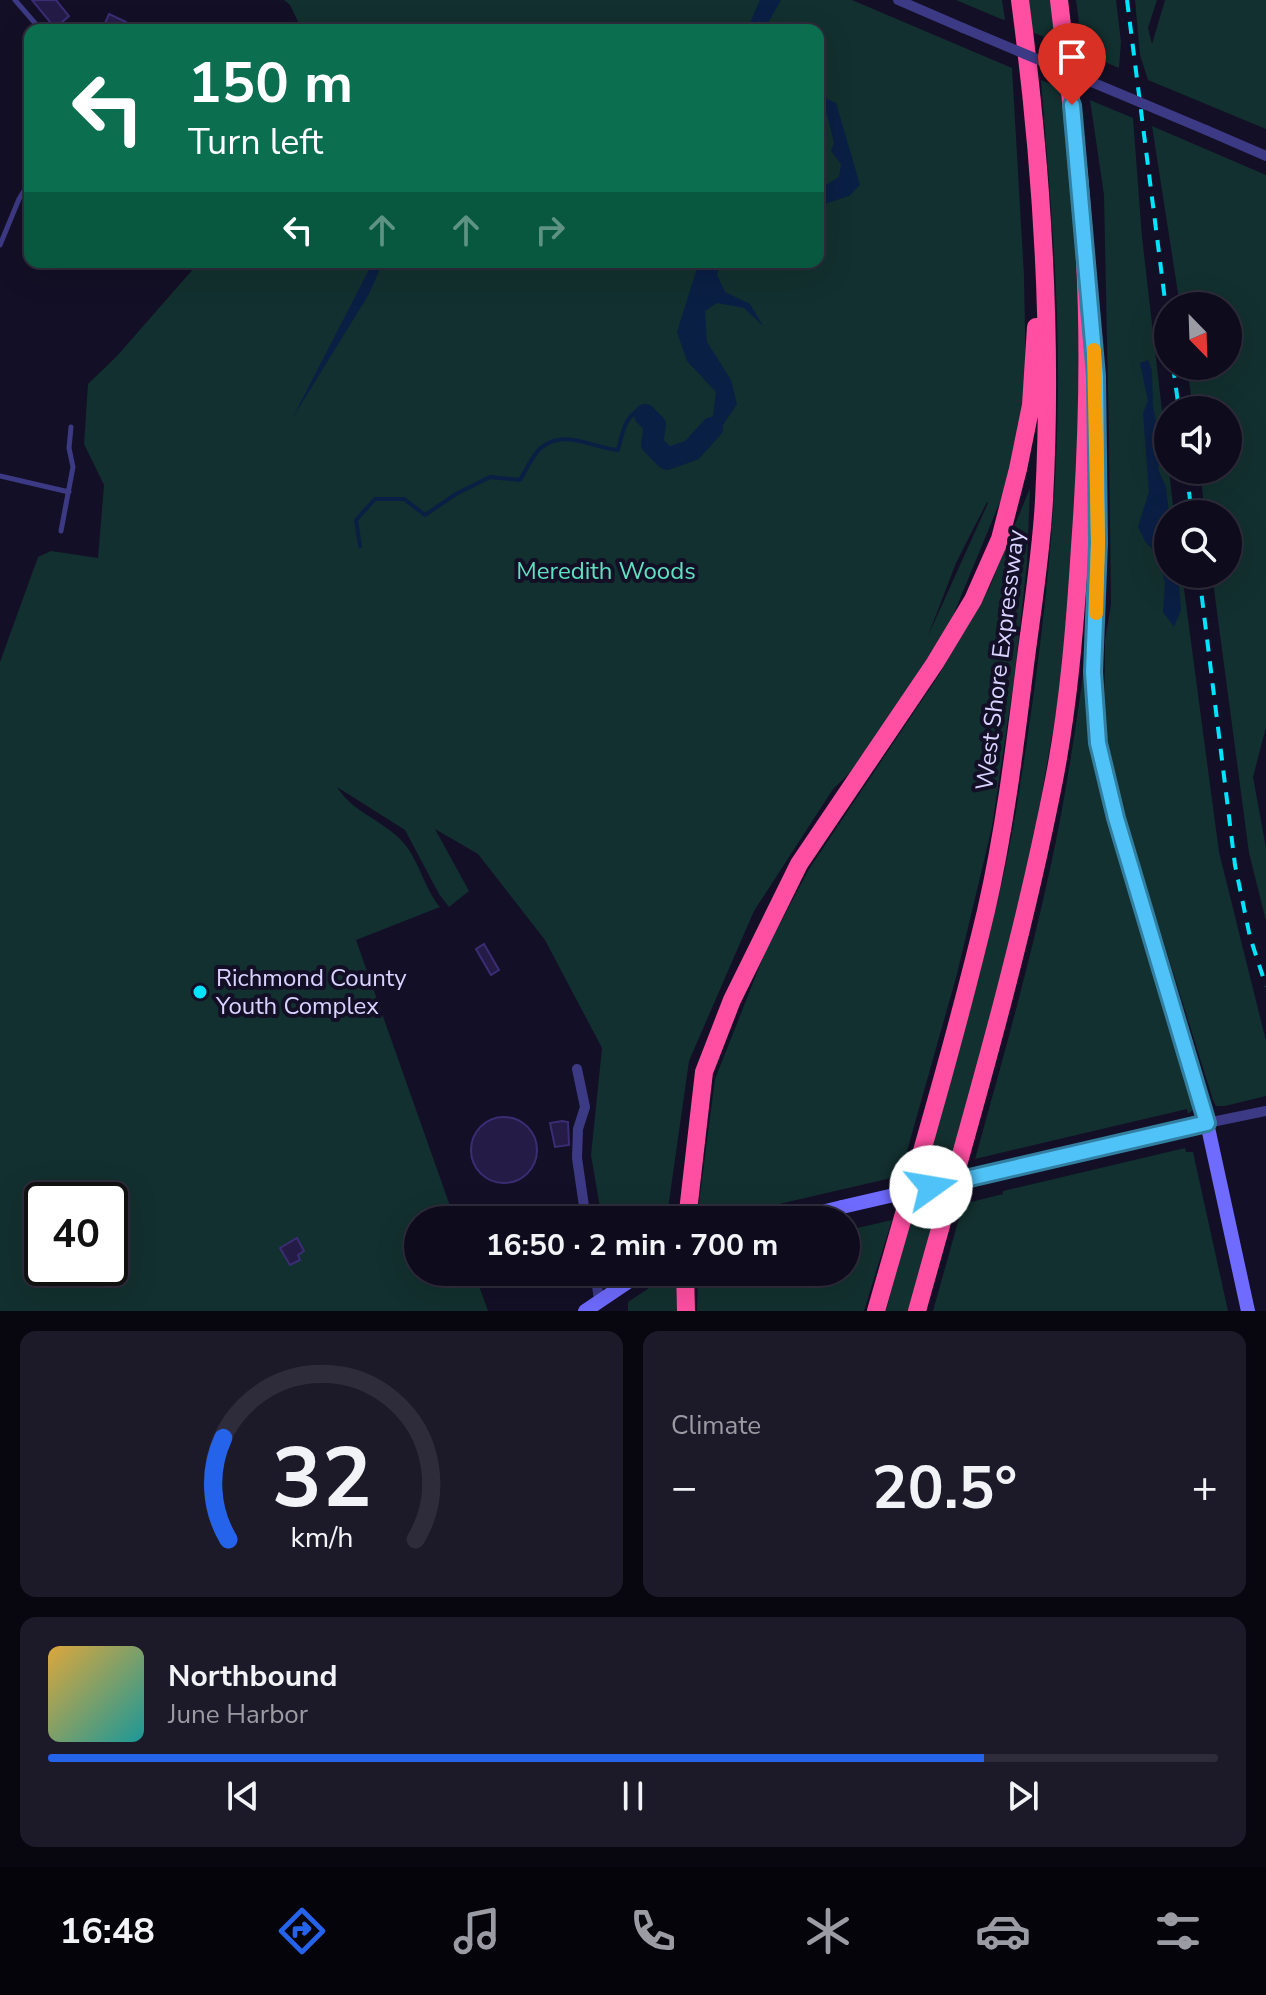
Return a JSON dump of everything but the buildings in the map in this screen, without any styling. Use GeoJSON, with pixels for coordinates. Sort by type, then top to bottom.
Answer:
{"type":"FeatureCollection","features":[{"type":"Feature","properties":{"kind":"highway","name":"West Shore Expressway"},"geometry":{"type":"LineString","coordinates":[[876,1311],[979,937],[1011,776],[1044,504],[1048,378],[1045,264],[1038,152],[1020,0]]}},
{"type":"Feature","properties":{"kind":"highway"},"geometry":{"type":"LineString","coordinates":[[1059,0],[1075,132],[1096,376],[1098,543],[1093,672],[1098,743],[1113,806],[1207,1123]]}},
{"type":"Feature","properties":{"kind":"highway"},"geometry":{"type":"LineString","coordinates":[[689,1206],[704,1072],[732,1000],[799,864],[935,663],[973,600],[1000,539],[1031,405],[1038,152]]}},
{"type":"Feature","properties":{"kind":"highway"},"geometry":{"type":"LineString","coordinates":[[917,1311],[995,1029],[1026,908],[1054,777],[1074,638],[1083,501],[1087,375],[1085,260]]}},
{"type":"Feature","properties":{"kind":"highway"},"geometry":{"type":"LineString","coordinates":[[685,1286],[686,1311]]}},
{"type":"Feature","properties":{"kind":"street"},"geometry":{"type":"LineString","coordinates":[[898,0],[1266,156]]}},
{"type":"Feature","properties":{"kind":"street"},"geometry":{"type":"LineString","coordinates":[[577,1069],[585,1107],[578,1129],[577,1158],[584,1206]]}},
{"type":"Feature","properties":{"kind":"street"},"geometry":{"type":"LineString","coordinates":[[846,1206],[1266,1111]]}},
{"type":"Feature","properties":{"kind":"street"},"geometry":{"type":"LineString","coordinates":[[1207,1123],[1248,1311]]}},
{"type":"Feature","properties":{"kind":"street"},"geometry":{"type":"LineString","coordinates":[[597,1286],[599,1300]]}},
{"type":"Feature","properties":{"kind":"street"},"geometry":{"type":"LineString","coordinates":[[585,1311],[621,1286]]}},
{"type":"Feature","properties":{"kind":"lane"},"geometry":{"type":"LineString","coordinates":[[15,0],[36,24]]}},
{"type":"Feature","properties":{"kind":"lane"},"geometry":{"type":"LineString","coordinates":[[0,245],[24,191]]}},
{"type":"Feature","properties":{"kind":"lane"},"geometry":{"type":"LineString","coordinates":[[61,531],[73,467],[69,448],[71,427]]}},
{"type":"Feature","properties":{"kind":"lane"},"geometry":{"type":"LineString","coordinates":[[0,476],[69,492]]}},
{"type":"Feature","properties":{"kind":"green space","name":"Meredith Woods"},"geometry":{"type":"Polygon","coordinates":[[[284,0],[852,0],[1012,68],[1024,276],[1026,383],[1009,480],[950,623],[858,765],[833,789],[754,911],[689,1061],[668,1206],[600,1206],[591,1155],[602,1048],[545,940],[478,854],[435,829],[469,891],[449,907],[405,830],[337,787],[358,809],[391,831],[406,846],[440,907],[356,940],[450,1206],[404,1206],[404,1286],[479,1286],[488,1311],[0,1311],[0,662],[38,557],[51,551],[98,558],[104,485],[84,444],[88,384],[117,356],[194,268],[824,268],[824,24],[299,24],[290,5],[284,0]],[[987,502],[956,563],[928,636],[988,503],[987,502]]]}},
{"type":"Feature","properties":{"kind":"green space"},"geometry":{"type":"Polygon","coordinates":[[[956,0],[1002,0],[1005,20],[1001,19],[956,0]]]}},
{"type":"Feature","properties":{"kind":"green space"},"geometry":{"type":"Polygon","coordinates":[[[1028,0],[1054,0],[1059,43],[1032,32],[1028,0]]]}},
{"type":"Feature","properties":{"kind":"green space"},"geometry":{"type":"Polygon","coordinates":[[[1076,0],[1116,0],[1121,42],[1119,68],[1083,53],[1076,0]]]}},
{"type":"Feature","properties":{"kind":"green space"},"geometry":{"type":"Polygon","coordinates":[[[1135,0],[1157,0],[1148,28],[1152,44],[1165,0],[1266,0],[1266,129],[1148,80],[1140,55],[1135,0]]]}},
{"type":"Feature","properties":{"kind":"green space"},"geometry":{"type":"Polygon","coordinates":[[[1041,80],[1061,88],[1077,252],[1081,388],[1074,544],[1061,685],[1036,826],[1006,963],[951,1164],[926,1170],[986,950],[1006,862],[1045,604],[1057,443],[1058,350],[1041,80]]]}},
{"type":"Feature","properties":{"kind":"green space"},"geometry":{"type":"Polygon","coordinates":[[[1090,100],[1133,118],[1154,341],[1154,380],[1159,380],[1160,396],[1154,396],[1154,484],[1171,484],[1172,500],[1154,500],[1154,588],[1184,588],[1219,852],[1266,1041],[1266,1096],[1225,1106],[1216,1106],[1213,1100],[1121,806],[1104,722],[1105,640],[1111,604],[1104,195],[1090,100]]]}},
{"type":"Feature","properties":{"kind":"green space"},"geometry":{"type":"Polygon","coordinates":[[[1152,126],[1266,175],[1266,727],[1253,777],[1266,848],[1266,921],[1249,853],[1214,588],[1242,588],[1242,500],[1203,500],[1202,484],[1242,484],[1242,396],[1191,396],[1189,380],[1242,380],[1242,292],[1178,292],[1152,126]]]}},
{"type":"Feature","properties":{"kind":"green space"},"geometry":{"type":"Polygon","coordinates":[[[1030,488],[1027,564],[1014,680],[992,827],[957,974],[900,1176],[770,1206],[699,1206],[715,1079],[766,950],[809,869],[939,675],[990,586],[1030,488]]]}},
{"type":"Feature","properties":{"kind":"green space"},"geometry":{"type":"Polygon","coordinates":[[[1092,610],[1091,689],[1195,1108],[1188,1114],[1187,1109],[975,1159],[1024,978],[1057,837],[1092,610]]]}},
{"type":"Feature","properties":{"kind":"green space"},"geometry":{"type":"Polygon","coordinates":[[[1185,1148],[1186,1152],[1193,1152],[1228,1311],[933,1311],[963,1204],[1003,1194],[1003,1191],[1185,1148]]]}},
{"type":"Feature","properties":{"kind":"green space"},"geometry":{"type":"Polygon","coordinates":[[[937,1210],[908,1311],[886,1311],[910,1216],[937,1210]]]}},
{"type":"Feature","properties":{"kind":"green space"},"geometry":{"type":"Polygon","coordinates":[[[892,1220],[864,1311],[697,1311],[698,1286],[860,1286],[860,1227],[892,1220]]]}},
{"type":"Feature","properties":{"kind":"green space"},"geometry":{"type":"Polygon","coordinates":[[[652,1286],[676,1286],[677,1311],[628,1311],[628,1302],[652,1286]]]}},
{"type":"Feature","properties":{"kind":"water"},"geometry":{"type":"Polygon","coordinates":[[[760,0],[781,0],[769,24],[750,24],[760,0]]]}},
{"type":"Feature","properties":{"kind":"water"},"geometry":{"type":"Polygon","coordinates":[[[824,98],[836,103],[860,185],[849,196],[824,204],[824,185],[839,177],[841,164],[831,151],[834,143],[827,114],[824,113],[824,98]]]}},
{"type":"Feature","properties":{"kind":"water"},"geometry":{"type":"Polygon","coordinates":[[[370,268],[380,268],[369,294],[292,419],[370,268]]]}},
{"type":"Feature","properties":{"kind":"water"},"geometry":{"type":"Polygon","coordinates":[[[697,268],[719,268],[717,275],[725,292],[750,304],[763,326],[744,308],[717,303],[705,311],[707,342],[731,380],[737,404],[715,437],[692,450],[713,416],[716,392],[687,361],[677,332],[697,268]]]}},
{"type":"Feature","properties":{"kind":"water"},"geometry":{"type":"Polygon","coordinates":[[[1148,360],[1152,371],[1154,484],[1165,484],[1167,500],[1154,500],[1154,550],[1146,543],[1138,527],[1149,492],[1143,413],[1148,401],[1140,363],[1148,360]]]}},
{"type":"Feature","properties":{"kind":"water"},"geometry":{"type":"Polygon","coordinates":[[[1165,588],[1179,588],[1181,610],[1174,627],[1163,612],[1165,588]]]}},
{"type":"Feature","properties":{"kind":"waterway"},"geometry":{"type":"LineString","coordinates":[[360,546],[356,520],[375,499],[404,499],[425,515],[456,494],[490,477],[520,480],[536,453],[551,442],[579,441],[618,450],[624,427],[630,418],[639,410],[645,415]]}},
{"type":"Feature","properties":{"kind":"waterway"},"geometry":{"type":"LineString","coordinates":[[645,415],[655,425],[652,444],[667,459],[692,450],[712,428]]}},
{"type":"Feature","properties":{"kind":"railway"},"geometry":{"type":"LineString","coordinates":[[1127,0],[1164,292]]}},
{"type":"Feature","properties":{"kind":"railway"},"geometry":{"type":"LineString","coordinates":[[1175,380],[1177,396]]}},
{"type":"Feature","properties":{"kind":"railway"},"geometry":{"type":"LineString","coordinates":[[1188,484],[1190,500]]}},
{"type":"Feature","properties":{"kind":"railway"},"geometry":{"type":"LineString","coordinates":[[1201,588],[1235,865],[1250,937],[1266,986]]}},
{"type":"Feature","properties":{"kind":"slow traffic"},"geometry":{"type":"LineString","coordinates":[[1094,350],[1098,543],[1096,613]]}},
{"type":"Feature","properties":{"kind":"place","name":"Richmond County Youth Complex"},"geometry":{"type":"Point","coordinates":[200,992]}},
{"type":"Feature","properties":{"kind":"route"},"geometry":{"type":"LineString","coordinates":[[931,1187],[1207,1123],[1116,818],[1098,743],[1093,672],[1098,543],[1096,376],[1072,105]]}}]}
